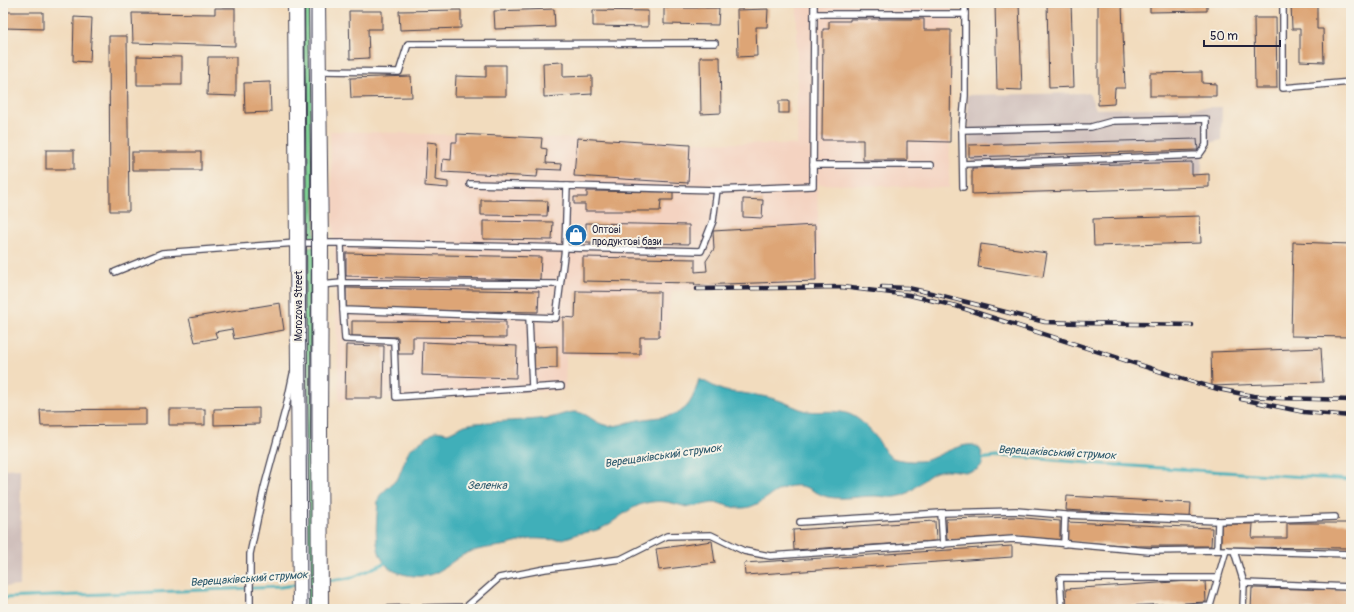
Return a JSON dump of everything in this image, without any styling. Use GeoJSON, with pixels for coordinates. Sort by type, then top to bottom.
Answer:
{"type":"FeatureCollection","features":[{"type":"Feature","properties":{"kind":"main road","name":"Morozova Street"},"geometry":{"type":"LineString","coordinates":[[296,3],[301,609]]}},
{"type":"Feature","properties":{"kind":"main road"},"geometry":{"type":"LineString","coordinates":[[317,3],[320,243],[320,609]]}},
{"type":"Feature","properties":{"kind":"lane"},"geometry":{"type":"LineString","coordinates":[[470,184],[717,190],[813,186],[814,3]]}},
{"type":"Feature","properties":{"kind":"lane"},"geometry":{"type":"LineString","coordinates":[[963,188],[962,130],[965,96],[965,3]]}},
{"type":"Feature","properties":{"kind":"lane"},"geometry":{"type":"LineString","coordinates":[[1283,3],[1283,88],[1351,82]]}},
{"type":"Feature","properties":{"kind":"lane"},"geometry":{"type":"LineString","coordinates":[[814,14],[965,14]]}},
{"type":"Feature","properties":{"kind":"lane"},"geometry":{"type":"LineString","coordinates":[[318,71],[399,72],[408,44],[715,43]]}},
{"type":"Feature","properties":{"kind":"lane"},"geometry":{"type":"LineString","coordinates":[[962,130],[1091,127],[1113,121],[1206,119],[1206,145],[1199,155],[963,164]]}},
{"type":"Feature","properties":{"kind":"lane"},"geometry":{"type":"LineString","coordinates":[[813,165],[932,165]]}},
{"type":"Feature","properties":{"kind":"lane"},"geometry":{"type":"LineString","coordinates":[[343,310],[556,318],[565,248],[567,186]]}},
{"type":"Feature","properties":{"kind":"lane"},"geometry":{"type":"LineString","coordinates":[[115,272],[162,253],[297,243],[702,251],[713,221],[717,190]]}},
{"type":"Feature","properties":{"kind":"lane"},"geometry":{"type":"LineString","coordinates":[[341,243],[345,339],[394,341],[396,397],[561,386]]}},
{"type":"Feature","properties":{"kind":"lane"},"geometry":{"type":"LineString","coordinates":[[320,285],[342,283],[560,284]]}},
{"type":"Feature","properties":{"kind":"lane"},"geometry":{"type":"LineString","coordinates":[[529,317],[532,388]]}},
{"type":"Feature","properties":{"kind":"lane"},"geometry":{"type":"LineString","coordinates":[[250,609],[250,554],[264,488],[286,407],[292,375],[298,357]]}},
{"type":"Feature","properties":{"kind":"lane"},"geometry":{"type":"LineString","coordinates":[[800,522],[941,513],[1016,511],[1065,515],[1218,521],[1335,517]]}},
{"type":"Feature","properties":{"kind":"lane"},"geometry":{"type":"LineString","coordinates":[[941,513],[943,545]]}},
{"type":"Feature","properties":{"kind":"lane"},"geometry":{"type":"LineString","coordinates":[[1064,544],[1065,515]]}},
{"type":"Feature","properties":{"kind":"lane"},"geometry":{"type":"LineString","coordinates":[[1217,550],[1218,521]]}},
{"type":"Feature","properties":{"kind":"lane"},"geometry":{"type":"LineString","coordinates":[[383,609],[466,607],[499,578],[545,569],[621,559],[667,536],[711,535],[744,551],[770,556],[1014,539],[1149,551],[1226,550],[1351,554]]}},
{"type":"Feature","properties":{"kind":"lane"},"geometry":{"type":"LineString","coordinates":[[1156,609],[1210,606],[1226,550]]}},
{"type":"Feature","properties":{"kind":"lane"},"geometry":{"type":"LineString","coordinates":[[1234,551],[1244,583],[1243,609]]}},
{"type":"Feature","properties":{"kind":"lane"},"geometry":{"type":"LineString","coordinates":[[1062,609],[1060,578],[1218,578]]}},
{"type":"Feature","properties":{"kind":"lane"},"geometry":{"type":"LineString","coordinates":[[1244,583],[1351,586]]}},
{"type":"Feature","properties":{"kind":"shaded area","name":"Оптові продуктові бази"},"geometry":{"type":"Polygon","coordinates":[[[797,3],[952,3],[949,188],[817,184],[820,282],[672,291],[665,337],[643,340],[647,357],[566,355],[565,390],[339,401],[330,131],[797,145],[797,3]]]}},
{"type":"Feature","properties":{"kind":"shaded area"},"geometry":{"type":"Polygon","coordinates":[[[1089,93],[1096,109],[1222,107],[1221,140],[1203,145],[1201,181],[973,187],[967,95],[1089,93]]]}},
{"type":"Feature","properties":{"kind":"shaded area"},"geometry":{"type":"Polygon","coordinates":[[[3,424],[5,469],[21,468],[20,586],[3,587],[3,424]]]}},
{"type":"Feature","properties":{"kind":"green space"},"geometry":{"type":"Polygon","coordinates":[[[299,3],[314,3],[315,240],[303,241],[299,3]]]}},
{"type":"Feature","properties":{"kind":"green space"},"geometry":{"type":"Polygon","coordinates":[[[301,247],[315,247],[316,609],[303,609],[301,247]]]}},
{"type":"Feature","properties":{"kind":"water","name":"Зеленка"},"geometry":{"type":"Polygon","coordinates":[[[699,379],[725,391],[770,398],[807,411],[839,412],[849,414],[864,424],[876,437],[887,453],[896,459],[912,461],[927,460],[958,447],[973,445],[979,448],[983,460],[981,466],[975,471],[965,472],[944,470],[933,473],[902,496],[834,498],[824,496],[804,487],[792,486],[777,491],[757,504],[743,508],[713,503],[687,507],[674,503],[649,502],[633,508],[610,524],[597,530],[577,534],[568,538],[554,540],[531,539],[469,552],[430,575],[414,576],[399,573],[389,568],[383,561],[379,552],[376,531],[378,500],[380,495],[398,478],[409,450],[436,431],[448,433],[465,425],[475,423],[548,418],[572,412],[579,412],[601,424],[609,426],[670,415],[678,413],[690,402],[695,393],[699,379]]]}},
{"type":"Feature","properties":{"kind":"building"},"geometry":{"type":"Polygon","coordinates":[[[995,3],[1019,3],[1022,90],[997,89],[995,3]]]}},
{"type":"Feature","properties":{"kind":"building"},"geometry":{"type":"Polygon","coordinates":[[[1047,3],[1071,3],[1074,87],[1049,88],[1047,3]]]}},
{"type":"Feature","properties":{"kind":"building"},"geometry":{"type":"Polygon","coordinates":[[[1098,3],[1122,3],[1125,88],[1115,88],[1114,104],[1098,105],[1098,3]]]}},
{"type":"Feature","properties":{"kind":"building"},"geometry":{"type":"Polygon","coordinates":[[[1150,3],[1207,3],[1207,11],[1150,12],[1150,3]]]}},
{"type":"Feature","properties":{"kind":"building"},"geometry":{"type":"Polygon","coordinates":[[[1291,3],[1317,3],[1317,29],[1323,29],[1324,62],[1300,61],[1300,29],[1292,29],[1291,3]]]}},
{"type":"Feature","properties":{"kind":"building"},"geometry":{"type":"Polygon","coordinates":[[[215,8],[235,8],[235,46],[133,43],[132,13],[215,14],[215,8]]]}},
{"type":"Feature","properties":{"kind":"building"},"geometry":{"type":"Polygon","coordinates":[[[664,8],[719,8],[718,25],[664,24],[664,8]]]}},
{"type":"Feature","properties":{"kind":"building"},"geometry":{"type":"Polygon","coordinates":[[[554,9],[555,27],[495,29],[494,11],[554,9]]]}},
{"type":"Feature","properties":{"kind":"building"},"geometry":{"type":"Polygon","coordinates":[[[768,9],[767,27],[756,27],[757,56],[738,57],[737,10],[768,9]]]}},
{"type":"Feature","properties":{"kind":"building"},"geometry":{"type":"Polygon","coordinates":[[[461,10],[461,28],[400,30],[399,11],[461,10]]]}},
{"type":"Feature","properties":{"kind":"building"},"geometry":{"type":"Polygon","coordinates":[[[593,10],[648,11],[648,27],[593,26],[593,10]]]}},
{"type":"Feature","properties":{"kind":"building"},"geometry":{"type":"Polygon","coordinates":[[[349,11],[382,11],[382,29],[368,29],[369,58],[350,59],[349,11]]]}},
{"type":"Feature","properties":{"kind":"building"},"geometry":{"type":"Polygon","coordinates":[[[4,12],[43,12],[43,29],[4,28],[4,12]]]}},
{"type":"Feature","properties":{"kind":"building"},"geometry":{"type":"Polygon","coordinates":[[[74,17],[92,18],[90,62],[73,61],[74,17]]]}},
{"type":"Feature","properties":{"kind":"building"},"geometry":{"type":"Polygon","coordinates":[[[1254,18],[1276,18],[1277,88],[1255,88],[1254,18]]]}},
{"type":"Feature","properties":{"kind":"building"},"geometry":{"type":"Polygon","coordinates":[[[850,19],[924,19],[924,30],[951,30],[950,142],[907,141],[907,160],[863,160],[863,140],[822,140],[823,29],[829,29],[829,21],[850,21],[850,19]]]}},
{"type":"Feature","properties":{"kind":"building"},"geometry":{"type":"Polygon","coordinates":[[[109,36],[127,36],[129,211],[110,211],[109,36]]]}},
{"type":"Feature","properties":{"kind":"building"},"geometry":{"type":"Polygon","coordinates":[[[137,56],[182,57],[182,85],[137,85],[137,56]]]}},
{"type":"Feature","properties":{"kind":"building"},"geometry":{"type":"Polygon","coordinates":[[[208,57],[236,57],[236,96],[207,95],[208,57]]]}},
{"type":"Feature","properties":{"kind":"building"},"geometry":{"type":"Polygon","coordinates":[[[700,57],[720,57],[721,113],[701,114],[700,57]]]}},
{"type":"Feature","properties":{"kind":"building"},"geometry":{"type":"Polygon","coordinates":[[[563,62],[563,77],[592,76],[592,94],[544,97],[543,63],[563,62]]]}},
{"type":"Feature","properties":{"kind":"building"},"geometry":{"type":"Polygon","coordinates":[[[486,65],[506,65],[506,96],[455,96],[456,76],[486,77],[486,65]]]}},
{"type":"Feature","properties":{"kind":"building"},"geometry":{"type":"Polygon","coordinates":[[[1202,72],[1202,83],[1216,84],[1216,96],[1150,96],[1150,73],[1202,72]]]}},
{"type":"Feature","properties":{"kind":"building"},"geometry":{"type":"Polygon","coordinates":[[[411,76],[412,97],[351,98],[350,78],[411,76]]]}},
{"type":"Feature","properties":{"kind":"building"},"geometry":{"type":"Polygon","coordinates":[[[270,82],[271,112],[245,113],[244,83],[270,82]]]}},
{"type":"Feature","properties":{"kind":"building"},"geometry":{"type":"Polygon","coordinates":[[[779,101],[789,101],[789,113],[779,113],[779,101]]]}},
{"type":"Feature","properties":{"kind":"building"},"geometry":{"type":"Polygon","coordinates":[[[457,134],[542,138],[541,148],[547,149],[546,163],[562,164],[561,170],[538,169],[537,177],[442,172],[443,159],[451,160],[452,142],[457,142],[457,134]]]}},
{"type":"Feature","properties":{"kind":"building"},"geometry":{"type":"Polygon","coordinates":[[[577,138],[690,145],[688,183],[574,176],[577,138]]]}},
{"type":"Feature","properties":{"kind":"building"},"geometry":{"type":"Polygon","coordinates":[[[1197,139],[1198,150],[969,157],[969,145],[1197,139]]]}},
{"type":"Feature","properties":{"kind":"building"},"geometry":{"type":"Polygon","coordinates":[[[427,142],[437,143],[435,180],[448,182],[448,188],[425,186],[427,142]]]}},
{"type":"Feature","properties":{"kind":"building"},"geometry":{"type":"Polygon","coordinates":[[[46,150],[74,150],[74,169],[46,169],[46,150]]]}},
{"type":"Feature","properties":{"kind":"building"},"geometry":{"type":"Polygon","coordinates":[[[132,152],[201,152],[201,170],[132,170],[132,152]]]}},
{"type":"Feature","properties":{"kind":"building"},"geometry":{"type":"Polygon","coordinates":[[[1192,162],[1192,175],[1209,174],[1209,187],[972,194],[972,168],[1192,162]]]}},
{"type":"Feature","properties":{"kind":"building"},"geometry":{"type":"Polygon","coordinates":[[[587,191],[673,192],[673,200],[661,200],[660,211],[585,211],[585,204],[574,204],[574,197],[587,197],[587,191]]]}},
{"type":"Feature","properties":{"kind":"building"},"geometry":{"type":"Polygon","coordinates":[[[743,199],[763,200],[762,218],[743,217],[743,199]]]}},
{"type":"Feature","properties":{"kind":"building"},"geometry":{"type":"Polygon","coordinates":[[[481,200],[548,201],[547,216],[481,215],[481,200]]]}},
{"type":"Feature","properties":{"kind":"building"},"geometry":{"type":"Polygon","coordinates":[[[1200,216],[1201,243],[1094,246],[1093,219],[1200,216]]]}},
{"type":"Feature","properties":{"kind":"building"},"geometry":{"type":"Polygon","coordinates":[[[483,221],[553,222],[552,240],[483,239],[483,221]]]}},
{"type":"Feature","properties":{"kind":"building"},"geometry":{"type":"Polygon","coordinates":[[[586,223],[689,225],[689,244],[586,242],[586,223]]]}},
{"type":"Feature","properties":{"kind":"building"},"geometry":{"type":"Polygon","coordinates":[[[815,225],[816,281],[694,285],[695,283],[583,281],[583,257],[695,259],[695,272],[707,271],[706,261],[714,249],[713,231],[815,225]]]}},
{"type":"Feature","properties":{"kind":"building"},"geometry":{"type":"Polygon","coordinates":[[[1293,242],[1351,244],[1351,337],[1291,336],[1293,242]]]}},
{"type":"Feature","properties":{"kind":"building"},"geometry":{"type":"Polygon","coordinates":[[[981,244],[1047,253],[1043,277],[978,267],[981,244]]]}},
{"type":"Feature","properties":{"kind":"building"},"geometry":{"type":"Polygon","coordinates":[[[346,253],[541,257],[540,280],[346,276],[346,253]]]}},
{"type":"Feature","properties":{"kind":"building"},"geometry":{"type":"Polygon","coordinates":[[[346,288],[539,291],[538,312],[346,309],[346,288]]]}},
{"type":"Feature","properties":{"kind":"building"},"geometry":{"type":"Polygon","coordinates":[[[576,291],[660,292],[659,337],[640,337],[640,354],[563,353],[563,317],[575,318],[576,291]]]}},
{"type":"Feature","properties":{"kind":"building"},"geometry":{"type":"Polygon","coordinates":[[[280,303],[284,330],[234,339],[232,329],[215,332],[217,338],[195,342],[189,318],[280,303]]]}},
{"type":"Feature","properties":{"kind":"building"},"geometry":{"type":"Polygon","coordinates":[[[352,321],[506,322],[506,338],[413,337],[413,354],[398,354],[398,337],[352,336],[352,321]]]}},
{"type":"Feature","properties":{"kind":"building"},"geometry":{"type":"Polygon","coordinates":[[[423,342],[517,346],[516,378],[422,375],[423,342]]]}},
{"type":"Feature","properties":{"kind":"building"},"geometry":{"type":"Polygon","coordinates":[[[346,345],[384,346],[383,398],[345,398],[346,345]]]}},
{"type":"Feature","properties":{"kind":"building"},"geometry":{"type":"Polygon","coordinates":[[[557,346],[557,368],[534,369],[534,347],[557,346]]]}},
{"type":"Feature","properties":{"kind":"building"},"geometry":{"type":"Polygon","coordinates":[[[1321,348],[1323,382],[1212,386],[1211,352],[1321,348]]]}},
{"type":"Feature","properties":{"kind":"building"},"geometry":{"type":"Polygon","coordinates":[[[259,408],[259,424],[214,425],[214,409],[259,408]]]}},
{"type":"Feature","properties":{"kind":"building"},"geometry":{"type":"Polygon","coordinates":[[[146,409],[146,425],[41,426],[40,410],[146,409]]]}},
{"type":"Feature","properties":{"kind":"building"},"geometry":{"type":"Polygon","coordinates":[[[169,409],[205,409],[205,425],[169,425],[169,409]]]}},
{"type":"Feature","properties":{"kind":"building"},"geometry":{"type":"Polygon","coordinates":[[[1067,496],[1191,503],[1190,518],[1066,510],[1067,496]]]}},
{"type":"Feature","properties":{"kind":"building"},"geometry":{"type":"Polygon","coordinates":[[[1014,517],[1060,521],[1060,540],[1014,536],[947,540],[946,519],[1014,517]]]}},
{"type":"Feature","properties":{"kind":"building"},"geometry":{"type":"Polygon","coordinates":[[[935,521],[936,541],[794,550],[793,530],[935,521]]]}},
{"type":"Feature","properties":{"kind":"building"},"geometry":{"type":"Polygon","coordinates":[[[1067,522],[1212,528],[1211,546],[1138,546],[1066,541],[1067,522]]]}},
{"type":"Feature","properties":{"kind":"building"},"geometry":{"type":"Polygon","coordinates":[[[1287,523],[1351,523],[1351,548],[1221,547],[1221,524],[1253,524],[1252,538],[1287,538],[1287,523]]]}},
{"type":"Feature","properties":{"kind":"building"},"geometry":{"type":"Polygon","coordinates":[[[712,541],[715,563],[659,570],[656,549],[712,541]]]}},
{"type":"Feature","properties":{"kind":"building"},"geometry":{"type":"Polygon","coordinates":[[[1012,546],[1012,557],[745,575],[744,563],[1012,546]]]}},
{"type":"Feature","properties":{"kind":"building"},"geometry":{"type":"Polygon","coordinates":[[[1205,580],[1206,602],[1067,609],[1066,589],[1205,580]]]}},
{"type":"Feature","properties":{"kind":"building"},"geometry":{"type":"Polygon","coordinates":[[[1252,588],[1351,590],[1351,609],[1251,609],[1252,588]]]}},
{"type":"Feature","properties":{"kind":"waterway","name":"Верещаківський струмок"},"geometry":{"type":"LineString","coordinates":[[980,459],[1004,456],[1101,464],[1351,480]]}},
{"type":"Feature","properties":{"kind":"waterway","name":"Верещаківський струмок"},"geometry":{"type":"LineString","coordinates":[[324,581],[351,578],[387,562]]}},
{"type":"Feature","properties":{"kind":"waterway","name":"Верещаківський струмок"},"geometry":{"type":"LineString","coordinates":[[3,598],[280,587],[295,585]]}},
{"type":"Feature","properties":{"kind":"tram line"},"geometry":{"type":"LineString","coordinates":[[304,3],[307,609]]}},
{"type":"Feature","properties":{"kind":"tram line"},"geometry":{"type":"LineString","coordinates":[[311,3],[312,441]]}},
{"type":"Feature","properties":{"kind":"railway"},"geometry":{"type":"LineString","coordinates":[[697,289],[842,287],[909,295],[956,306],[1218,389],[1253,396],[1351,400]]}},
{"type":"Feature","properties":{"kind":"railway"},"geometry":{"type":"LineString","coordinates":[[882,287],[908,288],[1045,322],[1192,325]]}},
{"type":"Feature","properties":{"kind":"railway"},"geometry":{"type":"LineString","coordinates":[[1241,399],[1304,412],[1351,416]]}},
{"type":"Feature","properties":{"kind":"place","name":"Оптові продуктові бази"},"geometry":{"type":"Point","coordinates":[576,235]}}]}
